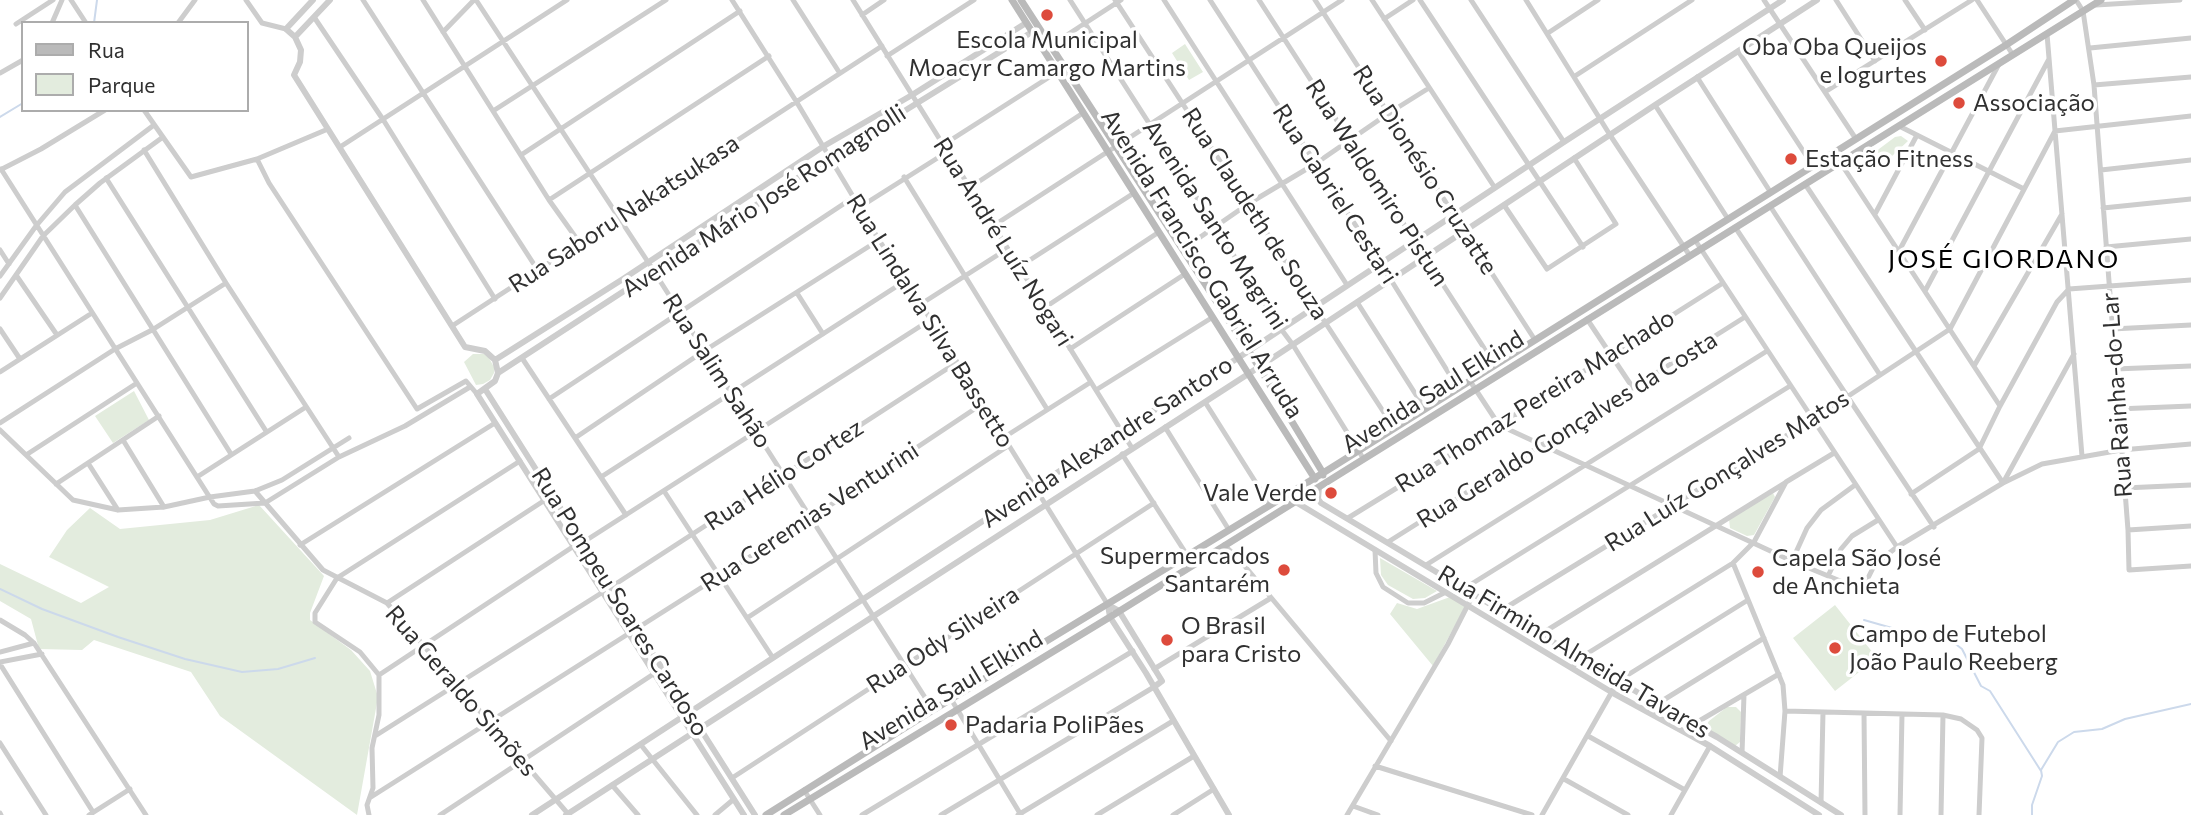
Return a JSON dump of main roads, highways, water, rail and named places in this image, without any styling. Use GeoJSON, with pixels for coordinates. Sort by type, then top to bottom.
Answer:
{"type":"FeatureCollection","features":[{"type":"Feature","properties":{"kind":"main road","name":"Avenida Francisco Gabriel Arruda"},"geometry":{"type":"LineString","coordinates":[[1012,0],[1026,23],[1036,30]]}},
{"type":"Feature","properties":{"kind":"main road","name":"Avenida Francisco Gabriel Arruda"},"geometry":{"type":"LineString","coordinates":[[1021,0],[1057,72],[1319,486]]}},
{"type":"Feature","properties":{"kind":"main road","name":"Avenida Saul Elkind"},"geometry":{"type":"LineString","coordinates":[[783,815],[1110,617],[1319,486],[1394,428],[2075,0]]}},
{"type":"Feature","properties":{"kind":"main road","name":"Avenida Saul Elkind"},"geometry":{"type":"LineString","coordinates":[[766,815],[1314,478],[1476,388],[2101,0]]}},
{"type":"Feature","properties":{"kind":"main road","name":"Avenida Francisco Gabriel Arruda"},"geometry":{"type":"LineString","coordinates":[[1047,48],[1065,67],[1324,472]]}},
{"type":"Feature","properties":{"kind":"main road"},"geometry":{"type":"LineString","coordinates":[[1549,331],[1553,340]]}},
{"type":"Feature","properties":{"kind":"main road"},"geometry":{"type":"LineString","coordinates":[[1319,486],[1324,472]]}},
{"type":"Feature","properties":{"kind":"main road"},"geometry":{"type":"LineString","coordinates":[[1224,545],[1218,543],[1218,540],[1228,530]]}},
{"type":"Feature","properties":{"kind":"main road"},"geometry":{"type":"LineString","coordinates":[[1187,555],[1193,564]]}},
{"type":"Feature","properties":{"kind":"waterway"},"geometry":{"type":"LineString","coordinates":[[94,21],[97,0]]}},
{"type":"Feature","properties":{"kind":"waterway"},"geometry":{"type":"LineString","coordinates":[[0,117],[21,104]]}},
{"type":"Feature","properties":{"kind":"waterway"},"geometry":{"type":"LineString","coordinates":[[0,589],[42,609],[118,637],[185,659],[242,672],[278,669],[315,658]]}},
{"type":"Feature","properties":{"kind":"waterway"},"geometry":{"type":"LineString","coordinates":[[1864,620],[1892,628],[1920,641],[1932,637],[1942,638],[1962,649],[1981,686],[1990,691],[2041,771]]}},
{"type":"Feature","properties":{"kind":"waterway"},"geometry":{"type":"LineString","coordinates":[[2032,815],[2032,805],[2042,776],[2041,770],[2058,742],[2074,732],[2102,729],[2125,719],[2191,704]]}},
{"type":"Feature","properties":{"kind":"place","name":"Escola Municipal Moacyr Camargo Martins"},"geometry":{"type":"Point","coordinates":[1047,15]}},
{"type":"Feature","properties":{"kind":"place","name":"Oba Oba Queijos e Iogurtes"},"geometry":{"type":"Point","coordinates":[1941,61]}},
{"type":"Feature","properties":{"kind":"place","name":"Associação"},"geometry":{"type":"Point","coordinates":[1959,103]}},
{"type":"Feature","properties":{"kind":"place","name":"Estação Fitness"},"geometry":{"type":"Point","coordinates":[1791,159]}},
{"type":"Feature","properties":{"kind":"place","name":"Vale Verde"},"geometry":{"type":"Point","coordinates":[1331,493]}},
{"type":"Feature","properties":{"kind":"place","name":"Supermercados Santarém"},"geometry":{"type":"Point","coordinates":[1284,570]}},
{"type":"Feature","properties":{"kind":"place","name":"Capela São José de Anchieta"},"geometry":{"type":"Point","coordinates":[1758,572]}},
{"type":"Feature","properties":{"kind":"place","name":"O Brasil para Cristo"},"geometry":{"type":"Point","coordinates":[1167,640]}},
{"type":"Feature","properties":{"kind":"place","name":"Campo de Futebol João Paulo Reeberg"},"geometry":{"type":"Point","coordinates":[1835,648]}},
{"type":"Feature","properties":{"kind":"place","name":"Padaria PoliPães"},"geometry":{"type":"Point","coordinates":[951,725]}},
{"type":"Feature","properties":{"kind":"district","name":"JOSÉ GIORDANO"},"geometry":{"type":"Point","coordinates":[2004,259]}}]}
